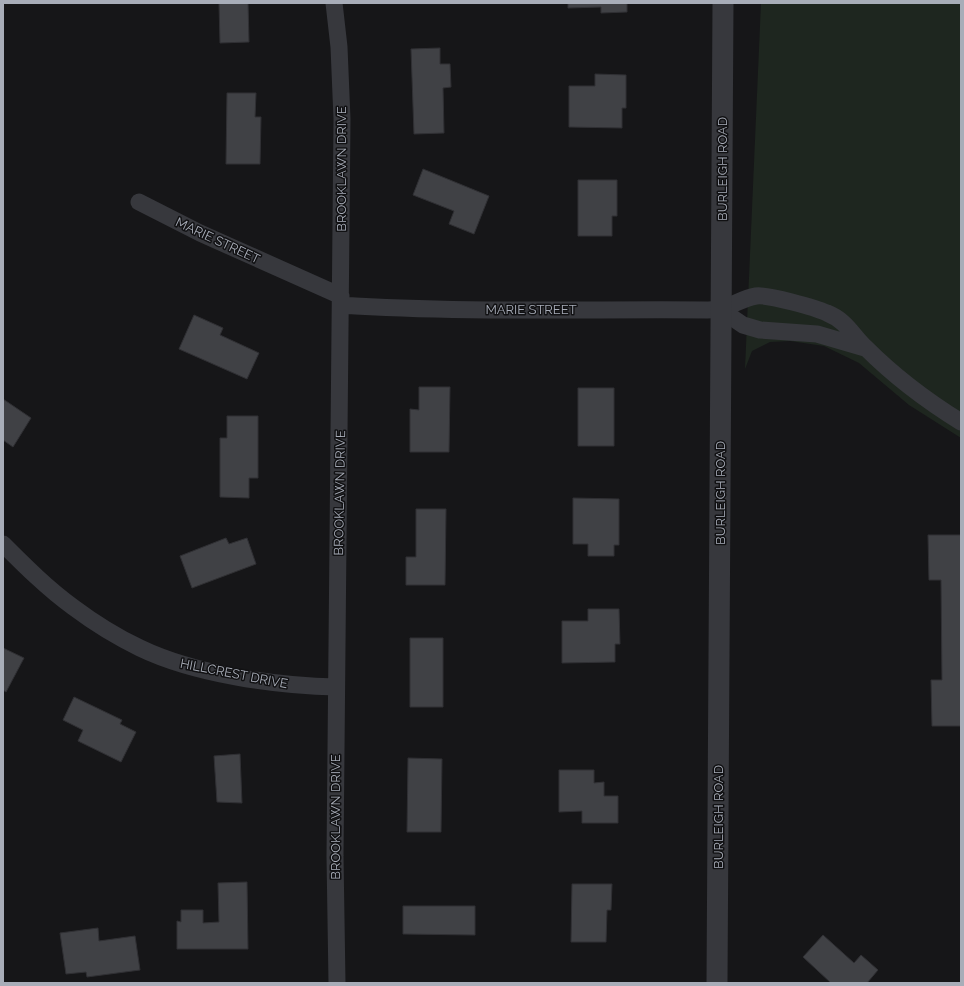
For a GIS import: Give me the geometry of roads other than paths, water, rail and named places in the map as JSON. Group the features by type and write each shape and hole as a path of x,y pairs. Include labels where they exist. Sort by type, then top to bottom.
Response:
{"street":[{"name":"BROOKLAWN DRIVE","path":"334,3 339,47 342,119 334,856 337,983"},
{"name":"BURLEIGH ROAD","path":"717,983 722,3"},
{"name":"MARIE STREET","path":"139,202 341,300 504,309 721,310"},
{"path":"721,310 757,296 794,302 828,313 850,328 866,348 931,404 961,422"},
{"path":"721,310 743,325 760,330 817,334 866,348"},
{"name":"HILLCREST DRIVE","path":"3,544 42,582 73,607 106,629 140,648 173,661 221,673 302,686 336,687"}]}
